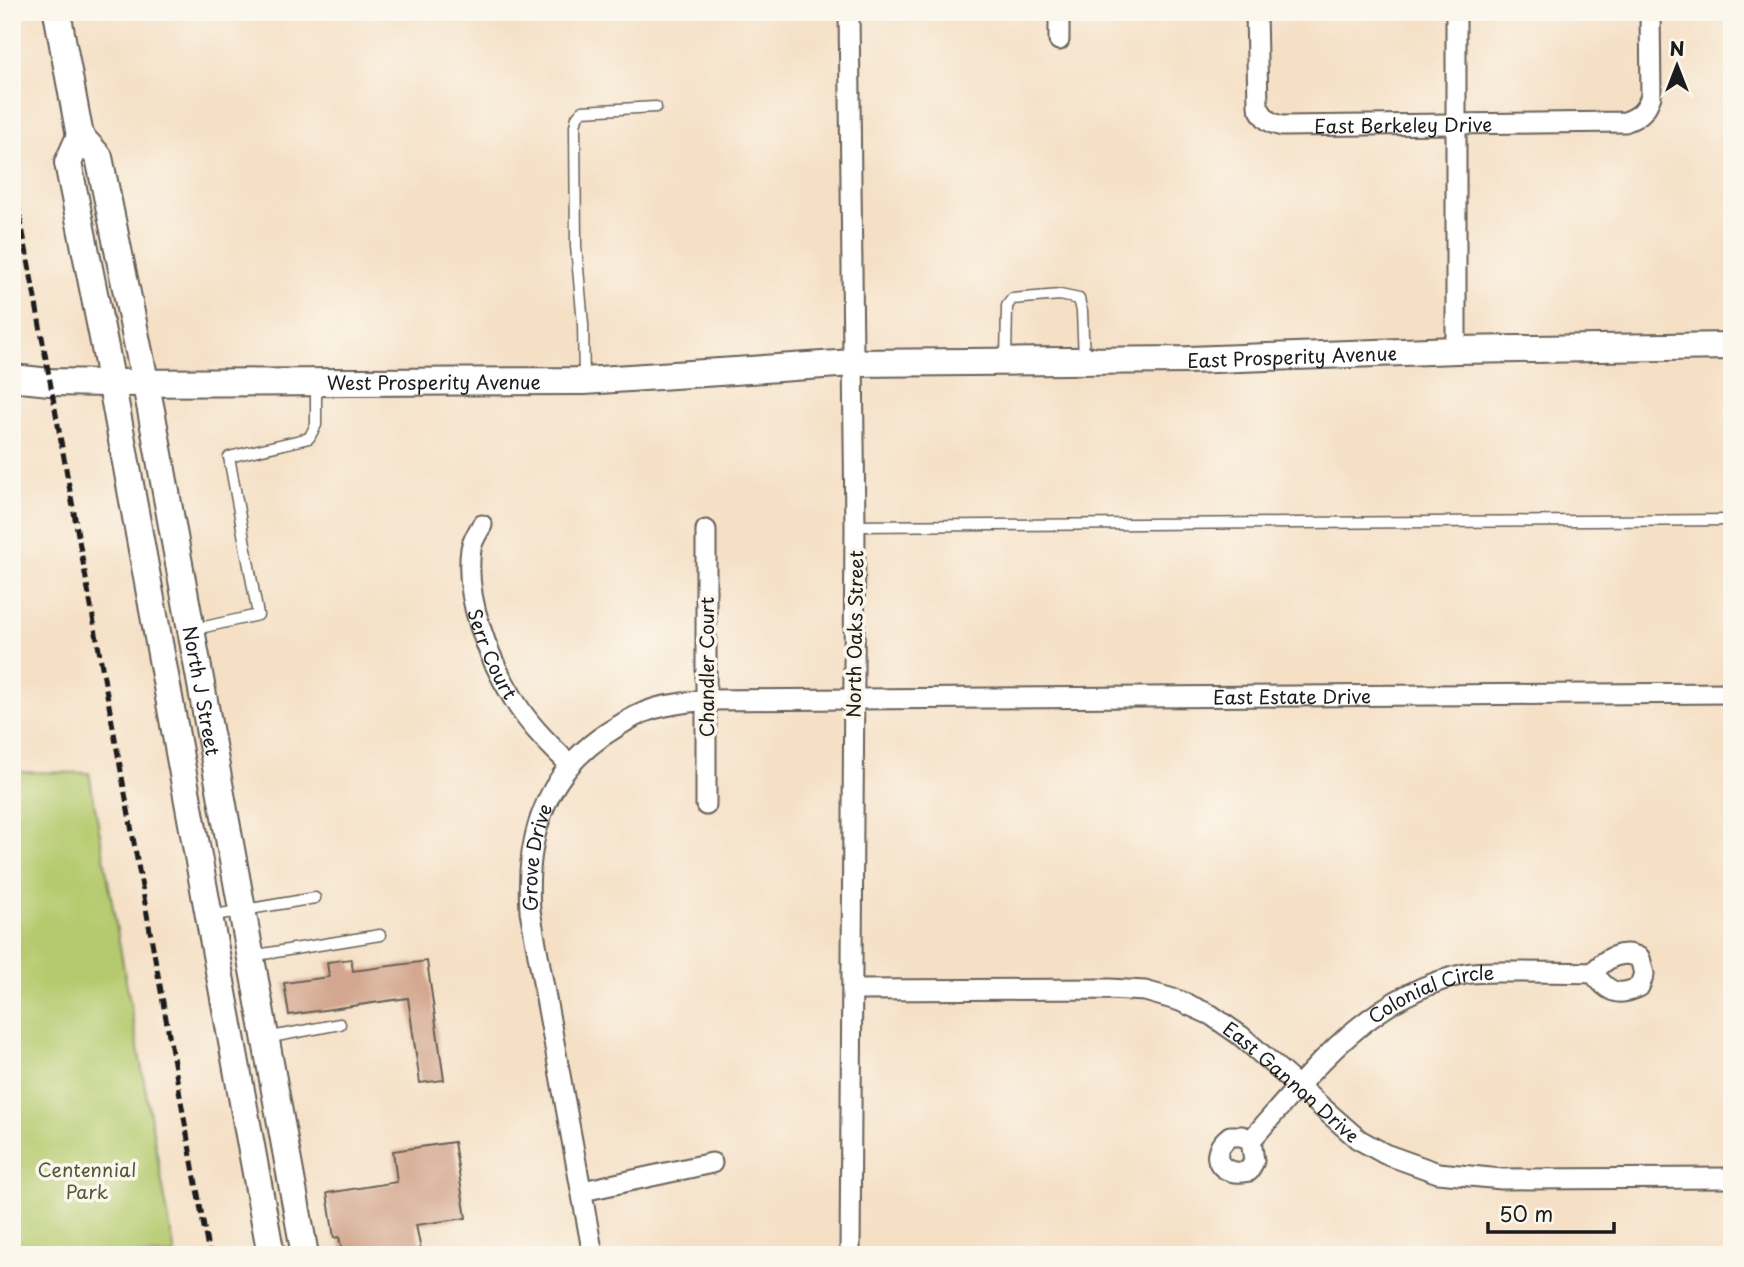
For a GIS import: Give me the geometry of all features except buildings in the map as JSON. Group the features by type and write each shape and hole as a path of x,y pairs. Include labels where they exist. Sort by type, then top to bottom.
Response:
{"main road":[{"name":"North J Street","path":"57,12 80,136 99,157 145,383 305,1255"},
{"name":"North J Street","path":"80,136 68,163 271,1255"},
{"name":"East Prosperity Avenue","path":"853,363 1189,360 1456,349 1732,346"},
{"name":"West Prosperity Avenue","path":"12,378 111,383 584,381 853,363"}],"street":[{"name":"North Oaks Street","path":"849,12 855,526 850,1255"},
{"path":"1059,12 1059,40"},
{"name":"East Berkeley Drive","path":"1256,12 1258,106 1264,118 1271,124 1282,126 1625,122 1639,117 1651,96 1650,12"},
{"path":"1456,12 1456,349"},
{"name":"Serr Court","path":"482,525 471,546 470,569 483,634 513,700 537,731 569,764"},
{"name":"Chandler Court","path":"706,530 706,805"},
{"name":"East Estate Drive","path":"853,700 1732,693"},
{"name":"Grove Drive","path":"593,1255 530,911 530,863 541,814 552,787 569,764 603,735 651,709 706,700 853,700"},
{"name":"Colonial Circle","path":"1251,1140 1355,1029 1407,993 1466,974 1593,973"},
{"name":"East Gannon Drive","path":"853,990 1145,991 1180,1001 1211,1015 1241,1036 1358,1139 1385,1154 1438,1173 1502,1179 1732,1178"},
{"path":"583,1191 712,1163"}],"lane":[{"path":"584,381 583,324 576,246 577,117 582,111 656,107"},
{"path":"1006,362 1007,306 1012,299 1060,295 1079,299 1084,361"},
{"path":"191,630 258,615 229,457 309,438 316,425 316,382"},
{"path":"855,526 1732,520"},
{"path":"209,916 314,898"},
{"path":"250,957 380,935"},
{"path":"265,1038 340,1024"}],"green space":[{"name":"Centennial Park","path":"12,772 89,773 175,1255 12,1255"}],"railway":[{"path":"12,172 209,1255"}]}
